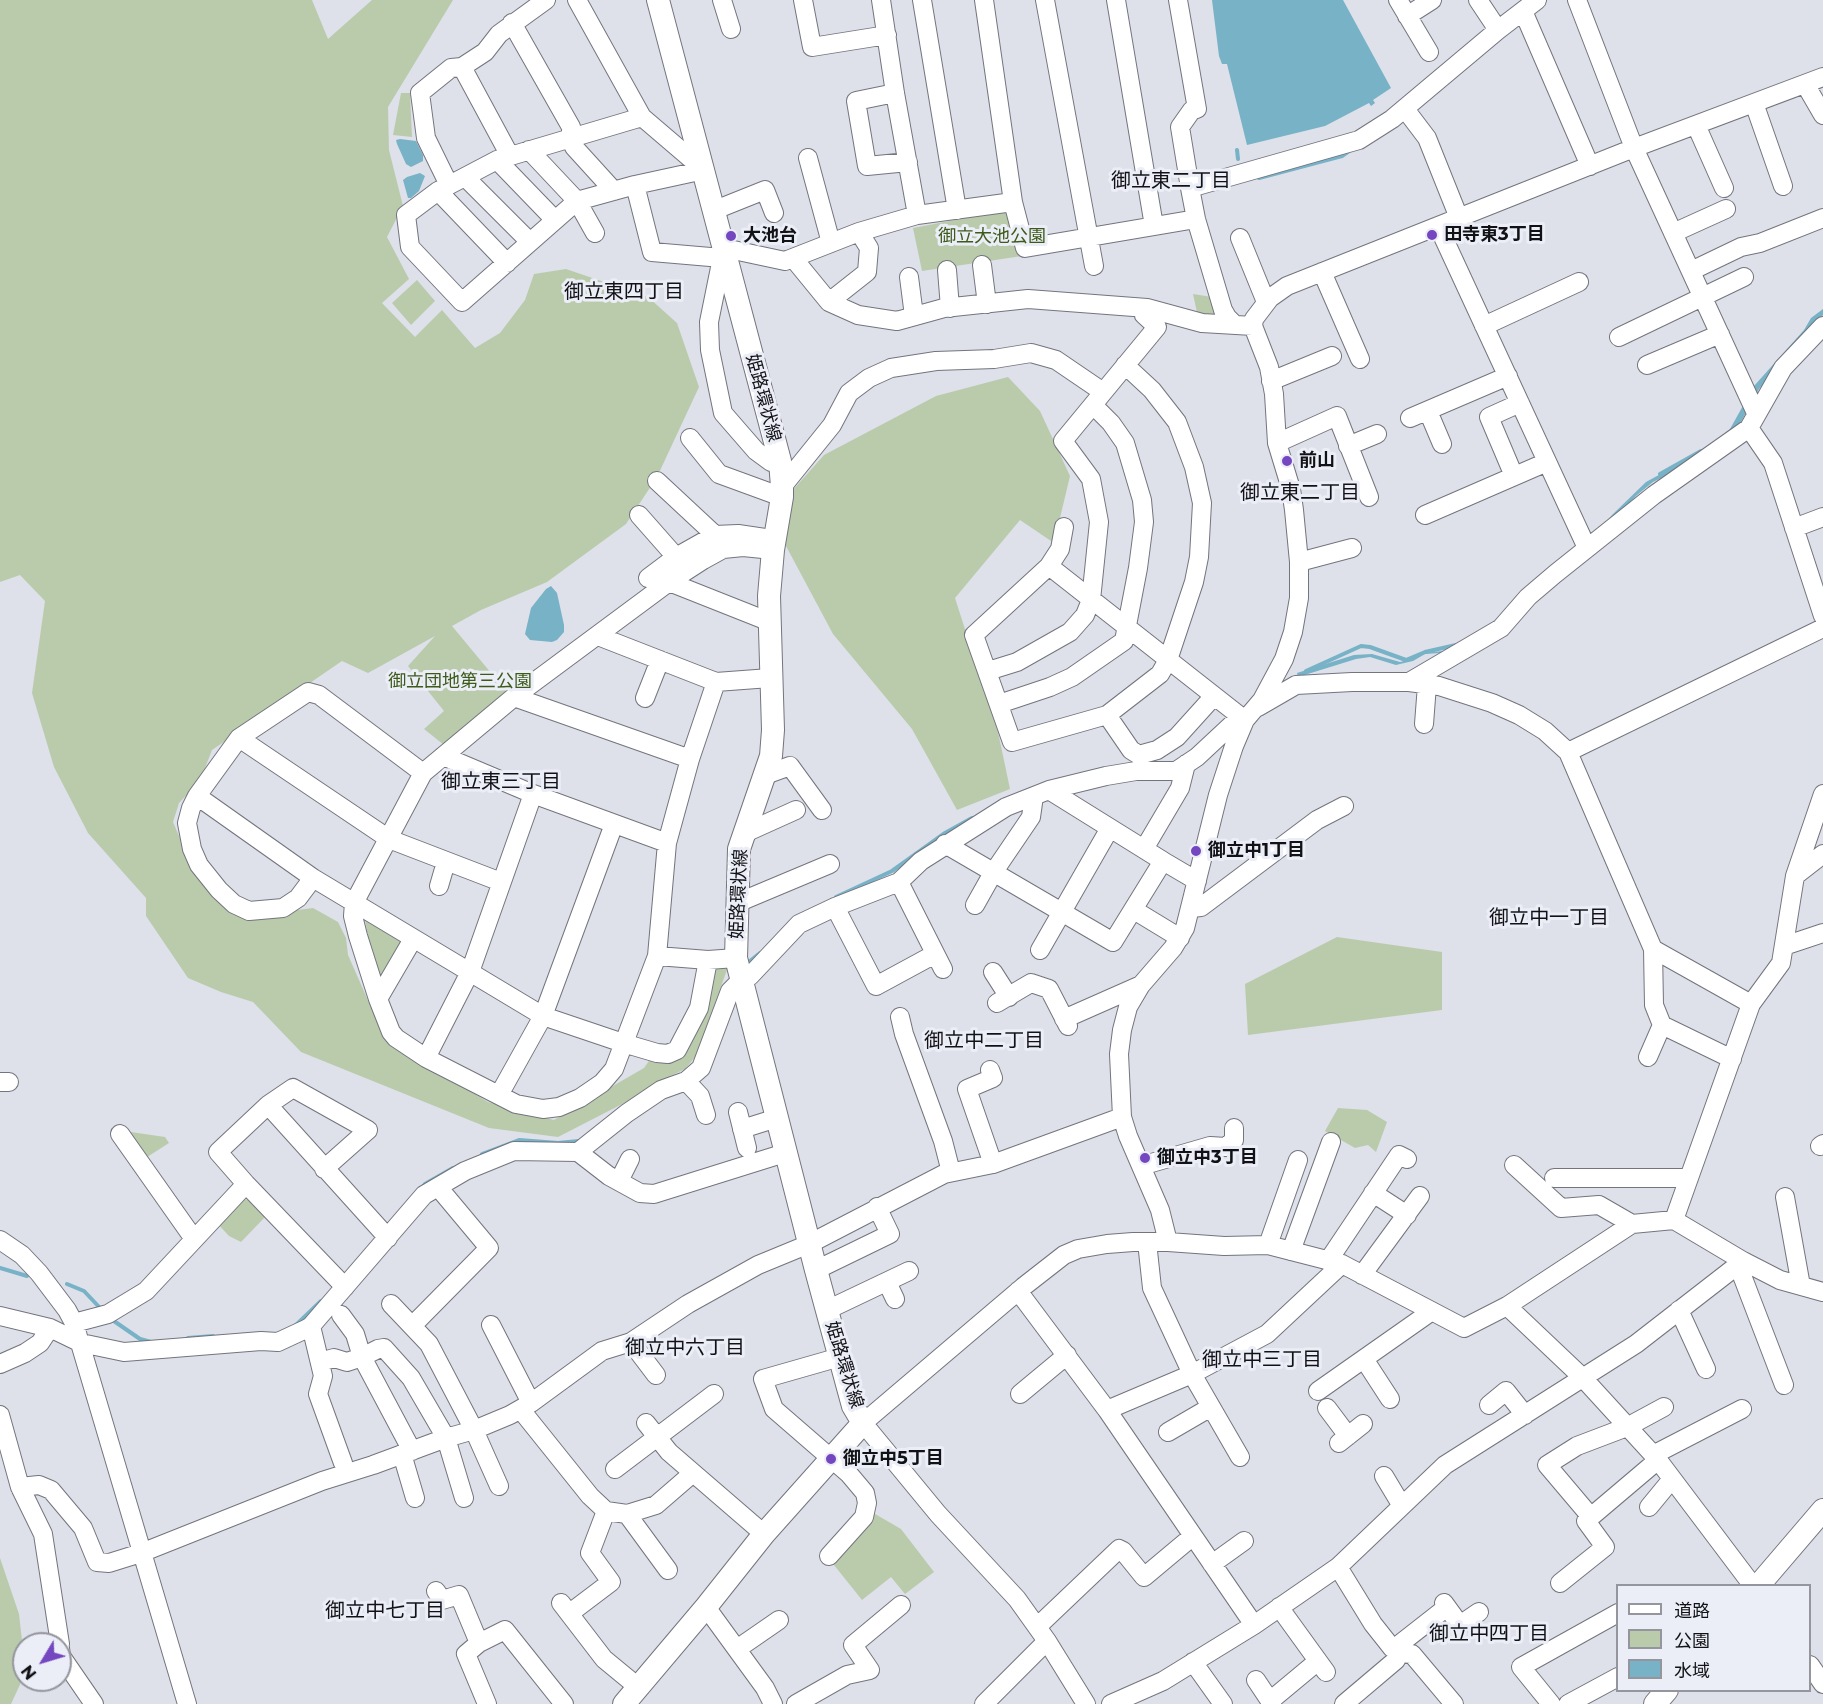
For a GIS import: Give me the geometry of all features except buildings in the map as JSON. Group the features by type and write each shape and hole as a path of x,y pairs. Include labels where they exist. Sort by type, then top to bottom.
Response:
{"main road":[{"name":"姫路環状線","path":"632,1696 764,1534 863,1423 854,1406 840,1358 738,969 739,849 771,756 773,730 770,622 774,545 782,492 780,461 723,253 715,210 658,0"},
{"path":"1758,1584 1823,1510"},
{"path":"1655,1704 1665,1692"}],"street":[{"path":"507,263 443,188 426,138 420,93 451,68 462,67 485,52 499,34 546,0"},
{"path":"577,0 642,117 704,170"},
{"path":"722,0 730,29"},
{"path":"803,0 812,47 887,35"},
{"path":"881,0 917,215"},
{"path":"922,0 957,210"},
{"path":"984,0 1013,202 1025,248 1196,219"},
{"path":"1045,0 1094,266"},
{"path":"1116,0 1154,226"},
{"path":"1178,0 1197,110 1192,110 1180,127 1190,188 1196,219 1223,310 1234,324"},
{"path":"1429,52 1403,8 1431,0"},
{"path":"1478,0 1498,30"},
{"path":"1577,0 1634,148 1747,393 1753,420 1773,463 1823,616"},
{"path":"1190,188 1359,140 1405,109 1530,5 1590,166"},
{"path":"512,23 571,127 574,147 614,191"},
{"path":"462,67 504,158 555,220"},
{"path":"657,956 708,960 738,969 750,976 799,924 899,882 921,861 945,844 1006,807 1042,793 1126,773 1176,771 1197,758 1242,715 1258,706 1269,690 1290,645 1297,613 1299,562 1291,489 1277,443 1269,367 1253,326 1258,312 1266,302 1287,286 1634,148 1823,77"},
{"path":"1805,84 1823,116"},
{"path":"895,93 856,101 867,166 908,162"},
{"path":"1754,103 1783,186"},
{"path":"1405,109 1427,138 1459,218"},
{"path":"642,117 504,158 443,188 406,215 410,247 462,302 577,201 704,170"},
{"path":"1696,125 1718,183"},
{"path":"529,150 577,201 595,233"},
{"path":"807,159 831,243"},
{"path":"465,177 530,242"},
{"path":"635,185 652,252 723,253 785,261 859,232 917,215 1013,202"},
{"path":"715,210 765,190 774,213"},
{"path":"1673,233 1726,209"},
{"path":"1691,270 1741,247 1760,243 1823,218"},
{"path":"1438,226 1584,544"},
{"path":"829,302 867,272 869,248 859,232"},
{"path":"1240,238 1266,302"},
{"path":"723,253 709,322 710,350 723,413 756,451 771,462 780,461"},
{"path":"793,258 829,302 858,315 897,321 950,308 1028,299 1147,308 1202,323 1253,326"},
{"path":"982,265 987,304"},
{"path":"946,270 950,308"},
{"path":"1322,272 1360,359"},
{"path":"909,277 914,316"},
{"path":"1618,337 1744,277"},
{"path":"1484,326 1579,282"},
{"path":"988,671 1017,662 1070,632 1085,615 1091,600 1099,522 1091,479 1063,441 1157,327 1144,315 1147,308"},
{"path":"1409,682 1501,628 1528,597 1584,544 1654,495 1753,420 1783,368 1823,326"},
{"path":"1647,365 1720,334"},
{"path":"690,438 719,474 782,492 832,425 849,393 869,378 891,368 936,361 994,359 1031,353 1056,360 1098,398 1125,443 1142,500 1144,522 1127,628 1124,641 1072,677 999,704"},
{"path":"1271,381 1332,356"},
{"path":"1064,527 1060,549 1049,566 974,635 1012,742 1107,715 1160,674 1168,660 1194,582 1200,557 1202,503 1194,466 1177,422 1152,390 1125,365"},
{"path":"1410,418 1508,376"},
{"path":"1514,476 1489,417 1520,404"},
{"path":"1428,411 1442,444"},
{"path":"1277,443 1337,416 1369,497"},
{"path":"1348,446 1377,434"},
{"path":"1425,515 1547,462"},
{"path":"657,481 715,535"},
{"path":"639,515 676,557"},
{"path":"1794,528 1823,517"},
{"path":"648,579 676,557 715,535 738,534 774,545"},
{"path":"716,682 690,759 667,843 657,956 614,1069 602,1083 580,1098 560,1107 543,1109 516,1104 426,1058 396,1038 391,1032 378,999 353,916 354,903 423,773 514,697 669,582 723,549 774,545"},
{"path":"1299,562 1352,548"},
{"path":"1049,566 1214,696 1242,715"},
{"path":"669,582 770,622"},
{"path":"1569,752 1823,628"},
{"path":"598,636 716,682 770,678"},
{"path":"645,698 660,660"},
{"path":"1168,1242 1166,1226 1122,1117 1119,1080 1121,1042 1128,1007 1141,985 1180,938 1185,928 1218,795 1242,715 1296,686 1352,682 1409,682 1440,686 1492,703 1519,715 1545,731 1569,752 1653,949 1654,1005 1662,1024 1732,1059"},
{"path":"1424,724 1427,685"},
{"path":"313,878 298,898 283,908 249,911 234,904 219,890 200,865 192,849 187,823 191,808 197,796 239,738 308,692 319,695 423,773"},
{"path":"1107,715 1131,750 1138,755 1157,750 1177,737 1214,696"},
{"path":"514,697 690,759"},
{"path":"239,738 389,839 501,882"},
{"path":"443,756 533,794 667,843"},
{"path":"1144,849 1180,788 1186,764"},
{"path":"765,775 790,766 822,810"},
{"path":"1042,793 1110,828 1197,880"},
{"path":"975,905 993,873 1031,817 1042,793"},
{"path":"426,1058 470,972 533,794"},
{"path":"1674,1220 1751,1004 1781,963 1795,876 1823,794"},
{"path":"197,796 313,878 543,1016 623,1043 657,1053 669,1054 677,1050 699,1008 708,960"},
{"path":"1191,908 1201,907 1317,820 1344,806"},
{"path":"745,833 796,810"},
{"path":"499,1095 543,1016 614,824"},
{"path":"1040,950 1110,828"},
{"path":"945,844 1113,942 1163,861"},
{"path":"1795,876 1823,854"},
{"path":"439,886 446,862"},
{"path":"737,903 830,864"},
{"path":"835,907 876,986 939,962 899,882"},
{"path":"1134,910 1180,938"},
{"path":"1784,946 1823,933"},
{"path":"378,999 413,939"},
{"path":"1653,949 1751,1004"},
{"path":"578,1152 627,1113 661,1090 686,1081 701,1068 738,969"},
{"path":"993,972 1003,1000 1031,983 1049,989 1066,1023 1141,985"},
{"path":"900,1017 943,1141 951,1172"},
{"path":"1648,1058 1662,1024"},
{"path":"990,1070 993,1078 967,1089 993,1164"},
{"path":"686,1081 700,1096 706,1115"},
{"path":"324,1169 368,1130 293,1088 268,1105 218,1152 339,1281"},
{"path":"268,1105 383,1234"},
{"path":"20,1487 39,1485 51,1490 82,1528 97,1562 109,1563 141,1553 322,1481 474,1430 526,1407 602,1351 631,1342 688,1304 758,1265 809,1244 944,1174 993,1164 1122,1117"},
{"path":"747,1148 740,1120 777,1118"},
{"path":"1141,1166 1210,1146 1226,1147 1234,1140 1234,1128"},
{"path":"120,1134 194,1239"},
{"path":"1291,1251 1331,1142"},
{"path":"0,1316 50,1328 81,1343 124,1352 261,1341 278,1342 312,1326 339,1281 424,1195 465,1171 514,1151 578,1152 609,1176 640,1193 654,1194 785,1153"},
{"path":"1107,1410 1192,1374 1267,1334 1335,1263 1373,1193 1399,1155 1407,1159"},
{"path":"619,1181 630,1159"},
{"path":"1268,1245 1298,1160"},
{"path":"1514,1165 1561,1208 1599,1205 1632,1224"},
{"path":"1554,1178 1689,1178"},
{"path":"74,1323 101,1316 146,1291 246,1184"},
{"path":"412,1326 489,1248 438,1187"},
{"path":"1373,1193 1407,1215"},
{"path":"1362,1275 1420,1196"},
{"path":"1785,1197 1801,1286"},
{"path":"816,1270 890,1234 877,1207"},
{"path":"1086,1704 1017,1599 938,1514 863,1423 1018,1290 1064,1255 1077,1249 1107,1244 1147,1242 1224,1246 1268,1245 1335,1263 1464,1328 1507,1306 1632,1224 1674,1220 1741,1263 1780,1280 1823,1292"},
{"path":"0,1240 22,1255 39,1273 74,1323 187,1704"},
{"path":"1147,1242 1152,1288 1192,1374 1240,1457"},
{"path":"1111,1704 1163,1681 1254,1625 1338,1566 1445,1465 1636,1344 1741,1263"},
{"path":"1741,1263 1784,1385"},
{"path":"827,1310 909,1271"},
{"path":"887,1281 895,1299"},
{"path":"1018,1290 1107,1410 1254,1625"},
{"path":"391,1304 429,1344 474,1430 499,1486"},
{"path":"1507,1306 1583,1378 1627,1426 1754,1584"},
{"path":"1679,1310 1706,1369"},
{"path":"1318,1391 1432,1311"},
{"path":"341,1315 355,1334 362,1357 407,1453 415,1498"},
{"path":"491,1324 526,1407 590,1496 606,1511 627,1514 656,1504 693,1473"},
{"path":"312,1326 323,1376 318,1394 343,1463"},
{"path":"0,1364 40,1343 50,1328"},
{"path":"631,1342 656,1375"},
{"path":"320,1362 334,1358 347,1362 384,1348 411,1378 446,1438 464,1498"},
{"path":"1023,1386 1067,1355"},
{"path":"829,1556 864,1517 867,1503 865,1493 849,1474 774,1409 763,1379 840,1358"},
{"path":"1364,1359 1390,1399"},
{"path":"1489,1405 1506,1391 1525,1415"},
{"path":"615,1469 714,1394"},
{"path":"1168,1432 1211,1407"},
{"path":"1591,1517 1547,1465 1577,1446 1627,1426 1664,1407"},
{"path":"1327,1408 1343,1439 1363,1424"},
{"path":"1560,1583 1605,1546 1586,1521 1655,1458 1742,1408"},
{"path":"0,1415 20,1487 43,1534 58,1632"},
{"path":"646,1423 669,1452 764,1534"},
{"path":"1384,1476 1402,1506"},
{"path":"1649,1507 1672,1479"},
{"path":"606,1511 590,1553 611,1582 565,1608 632,1696"},
{"path":"627,1514 668,1570"},
{"path":"984,1704 1042,1634 1119,1549 1144,1577 1193,1536"},
{"path":"1212,1564 1244,1541"},
{"path":"1338,1566 1373,1624 1392,1648 1399,1653 1412,1654 1449,1703"},
{"path":"436,1591 442,1600 459,1595 479,1643"},
{"path":"796,1704 847,1675 870,1670 853,1645 901,1605"},
{"path":"1344,1704 1396,1660 1401,1643 1445,1605 1461,1625 1479,1612"},
{"path":"706,1607 773,1704"},
{"path":"1256,1680 1271,1703 1322,1667 1279,1607"},
{"path":"1547,1703 1521,1667 1616,1614"},
{"path":"737,1649 778,1620"},
{"path":"487,1704 466,1654 479,1643 505,1630 564,1704"},
{"path":"1193,1662 1222,1704"},
{"path":"1811,1668 1823,1684"},
{"path":"72,1672 94,1704"},
{"path":"1568,1704 1616,1678"}],"green space":[{"name":"御立団地第三公園","path":"0,0 312,0 328,39 372,0 453,0 388,107 389,150 403,206 387,237 409,279 382,303 415,337 442,310 475,348 500,333 525,300 534,274 566,269 648,297 677,323 699,387 657,477 626,524 547,582 481,610 452,626 506,691 444,745 424,729 444,711 408,666 435,636 368,673 342,661 212,750 200,781 179,803 173,822 188,857 244,917 313,908 338,922 346,938 348,955 385,1039 488,1102 554,1120 644,1068 651,1058 677,1059 704,1004 717,965 728,967 696,1056 685,1069 558,1137 489,1128 301,1052 253,1002 188,978 146,916 146,898 88,833 54,767 32,693 45,601 20,575 0,582"},
{"path":"401,93 410,93 412,137 393,135"},
{"name":"御立大池公園","path":"1007,210 1022,256 922,271 913,228"},
{"path":"417,280 435,301 411,325 392,303"},
{"path":"1193,294 1212,297 1219,321 1198,317"},
{"path":"1008,377 1040,411 1070,476 1054,543 1020,520 955,598 998,732 1010,789 957,810 912,729 833,634 786,546 784,500 824,455 936,396"},
{"path":"364,914 406,939 381,982 371,954"},
{"path":"1337,937 1442,952 1442,1010 1248,1035 1245,984"},
{"path":"1338,1108 1367,1110 1387,1122 1376,1152 1368,1145 1355,1148 1325,1131"},
{"path":"124,1131 165,1137 169,1143 144,1159"},
{"path":"244,1199 252,1201 266,1216 241,1242 229,1236 216,1222"},
{"path":"870,1511 901,1529 934,1572 905,1594 891,1577 862,1600 830,1560"},
{"path":"0,1558 19,1614 21,1632 12,1632 12,1692 17,1692 11,1704 0,1704"}],"water":[{"path":"1212,0 1343,0 1391,88 1373,100 1375,103 1371,106 1369,103 1325,126 1247,145 1227,64 1222,64 1219,56"},
{"path":"396,140 416,141 423,155 423,161 411,167 406,164"},
{"path":"420,173 425,176 419,191 408,198 403,180"},
{"path":"1823,309 1823,315 1759,389 1737,429 1708,452 1653,482 1637,495 1600,533 1517,601 1501,621 1481,638 1454,652 1425,654 1413,661 1396,665 1370,657 1356,659 1298,677 1297,673 1354,655 1372,654 1400,662 1422,653 1454,650 1480,637 1496,622 1515,597 1598,532 1646,482 1701,452 1730,429 1754,386 1804,330 1811,318"},
{"path":"551,586 557,593 564,632 552,642 530,640 525,634 531,608"}],"waterway":[{"path":"1237,150 1238,159"},
{"path":"1259,178 1342,156 1349,151"},
{"path":"1660,474 1701,451"},
{"path":"1306,671 1361,646 1406,660 1425,652 1456,645"},
{"path":"836,897 892,871 945,833 972,818"},
{"path":"745,965 760,953"},
{"path":"482,1154 519,1140 558,1143 579,1141"},
{"path":"422,1188 453,1168"},
{"path":"0,1268 27,1276"},
{"path":"67,1284 84,1291 101,1309"},
{"path":"296,1325 321,1301"},
{"path":"111,1319 140,1339 151,1342"},
{"path":"188,1338 213,1336"}],"place":[{"name":"田寺東3丁目","path":"1432,235"},
{"name":"大池台","path":"731,236"},
{"name":"前山","path":"1287,461"},
{"name":"御立中1丁目","path":"1196,851"},
{"name":"御立中3丁目","path":"1145,1158"},
{"name":"御立中5丁目","path":"831,1459"}],"district":[{"name":"御立東二丁目","path":"1171,181"},
{"name":"御立東四丁目","path":"624,292"},
{"name":"御立東二丁目","path":"1300,493"},
{"name":"御立東三丁目","path":"501,782"},
{"name":"御立中一丁目","path":"1549,918"},
{"name":"御立中二丁目","path":"984,1041"},
{"name":"御立中六丁目","path":"685,1348"},
{"name":"御立中三丁目","path":"1262,1360"},
{"name":"御立中七丁目","path":"385,1611"},
{"name":"御立中四丁目","path":"1489,1634"}]}
